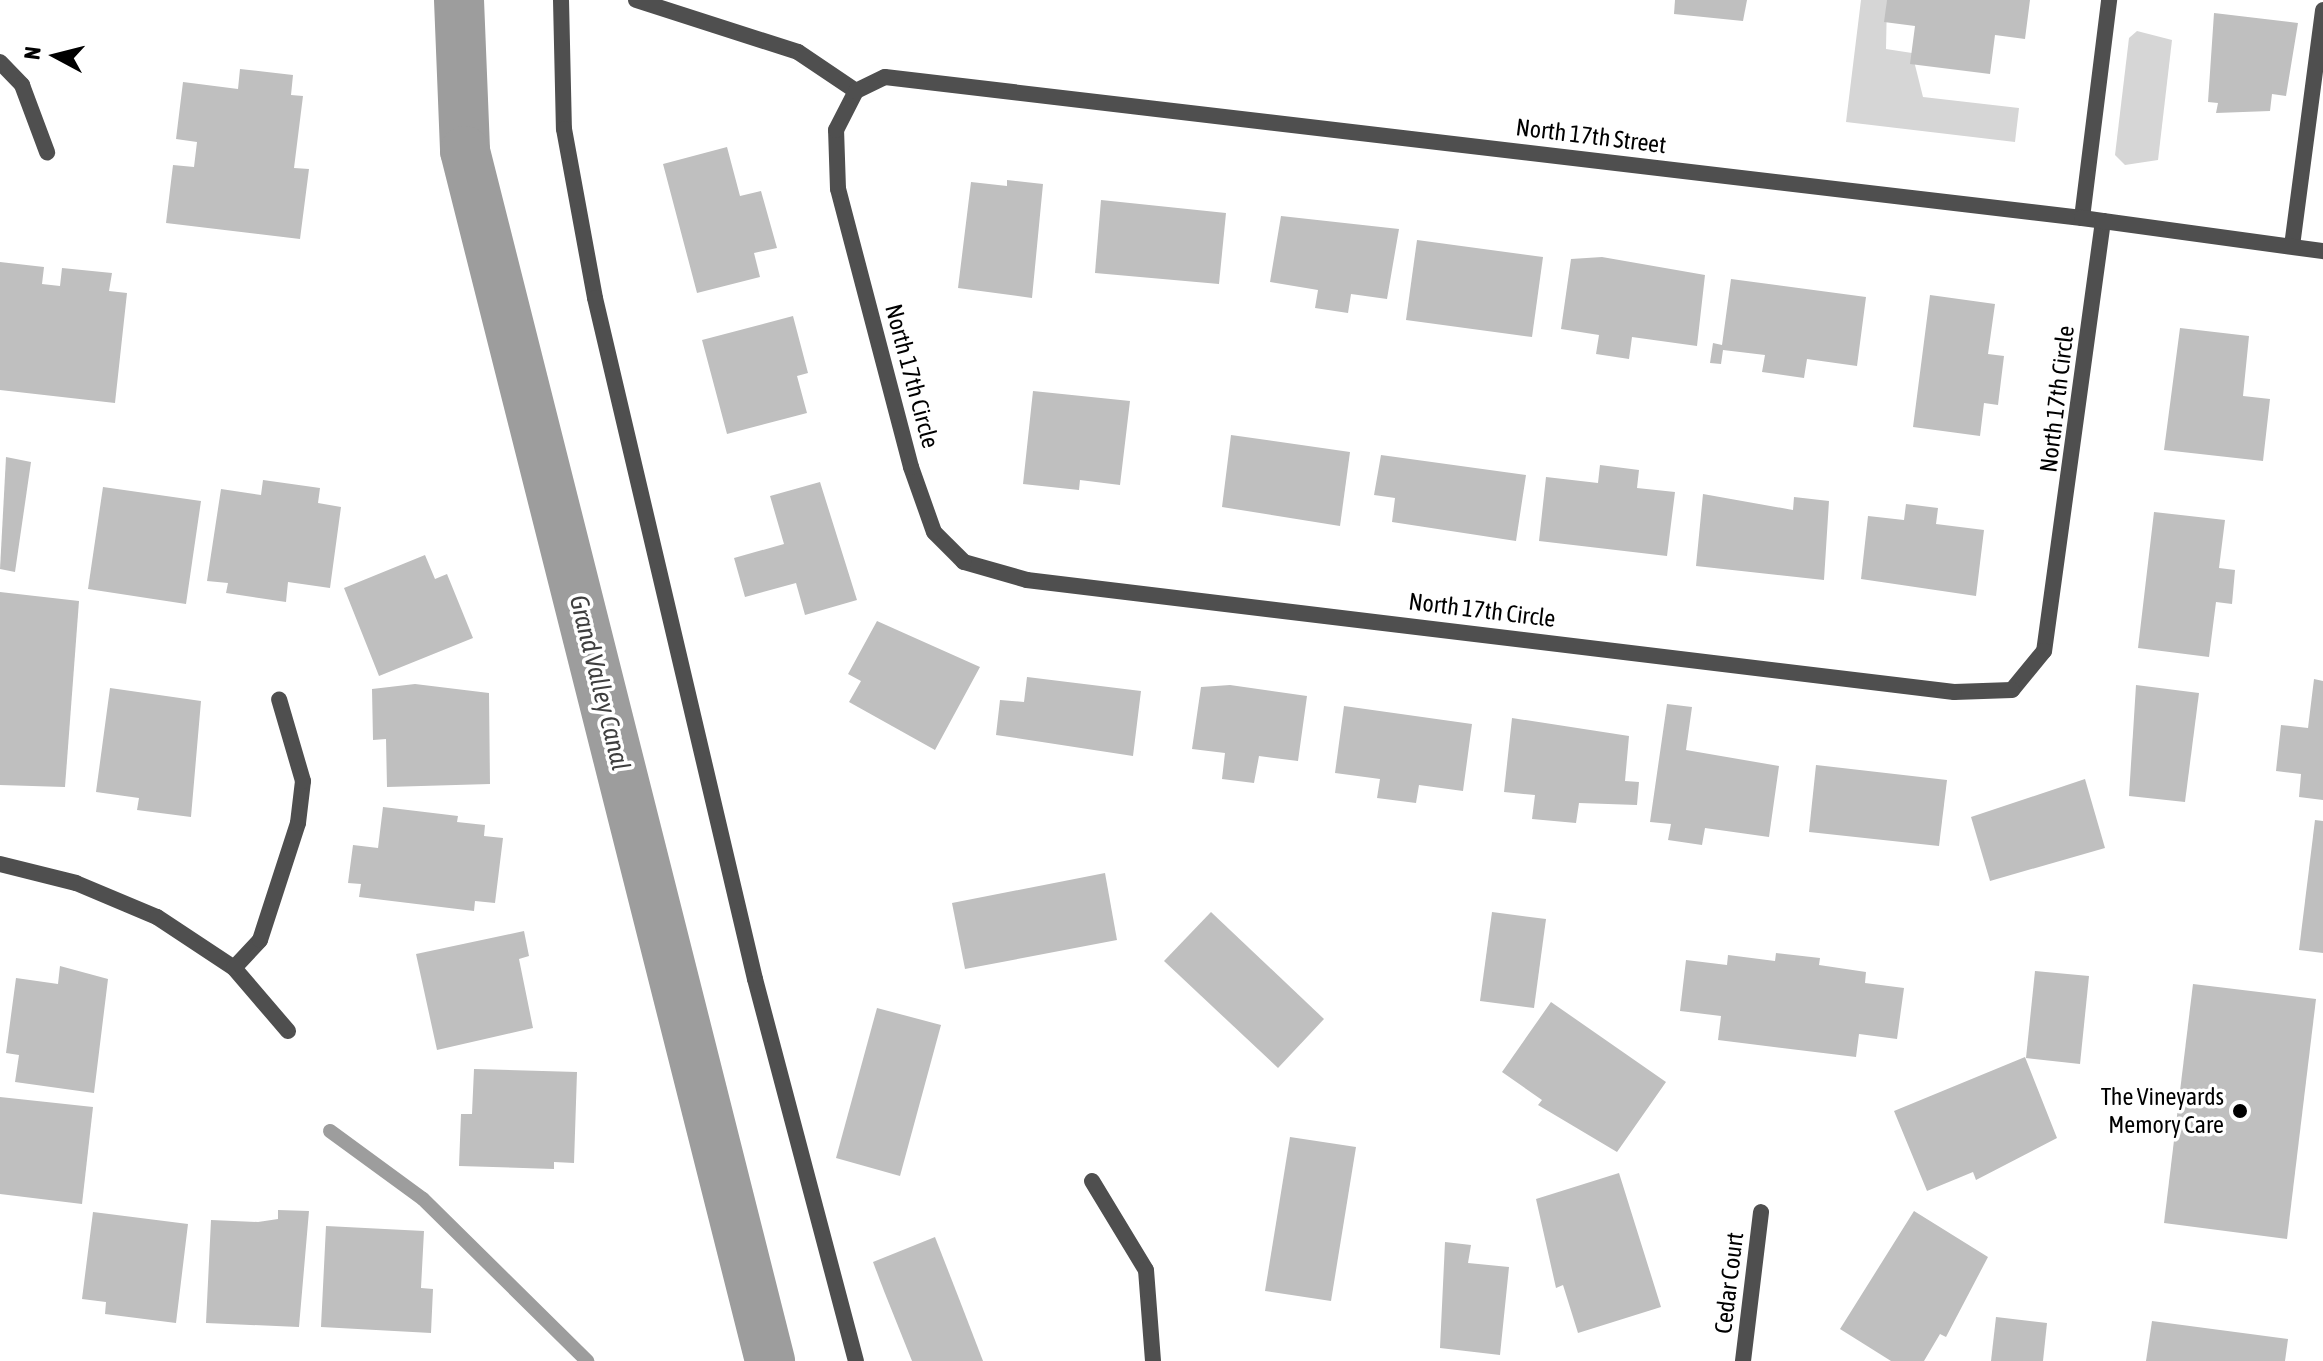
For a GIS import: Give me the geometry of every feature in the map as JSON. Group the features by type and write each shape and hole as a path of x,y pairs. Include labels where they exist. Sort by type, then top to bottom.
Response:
{"street":[{"path":"561,0 564,129 589,271 755,979 856,1361"},
{"path":"636,0 798,52 856,91"},
{"path":"2082,218 2109,0"},
{"path":"2292,246 2323,10"},
{"path":"0,62 22,85 47,152"},
{"name":"North 17th Street","path":"856,91 885,77 2082,218 2323,251"},
{"name":"North 17th Circle","path":"856,91 836,130 838,189 911,467 934,532 964,562 1027,580 1954,692 2012,690 2044,651 2103,221"},
{"path":"234,968 260,940 298,823 303,781 279,699"},
{"path":"0,864 76,883 157,917 234,968 288,1031"},
{"path":"1092,1181 1146,1270 1153,1361"},
{"name":"Cedar Court","path":"1743,1361 1761,1212"}],"shaded area":[{"path":"1861,0 1887,0 1886,49 1912,53 1923,97 2019,108 2015,142 1846,122"},
{"path":"2137,31 2172,40 2158,160 2125,165 2115,155 2129,38"}],"building":[{"path":"1675,0 1747,0 1743,21 1674,14"},
{"path":"1887,0 2030,0 2025,39 1995,35 1990,74 1910,64 1915,26 1884,22"},
{"path":"2214,13 2298,23 2286,96 2272,94 2270,111 2216,113 2218,103 2208,102"},
{"path":"240,69 293,75 291,95 303,96 294,168 309,169 300,239 166,223 173,165 194,167 197,142 176,139 183,82 238,89"},
{"path":"727,147 740,196 761,191 777,248 754,253 760,277 697,293 663,164"},
{"path":"1007,180 1043,184 1032,298 958,288 971,182 1007,186"},
{"path":"1101,200 1226,213 1219,284 1095,273"},
{"path":"1281,216 1399,229 1387,299 1351,294 1348,313 1315,308 1318,290 1270,282"},
{"path":"1417,240 1543,257 1532,337 1406,320"},
{"path":"1602,257 1705,275 1697,346 1632,337 1629,359 1596,354 1599,335 1561,329 1571,259"},
{"path":"0,262 44,267 42,284 60,286 62,268 112,273 109,291 127,293 115,403 0,390"},
{"path":"1731,279 1866,297 1857,366 1807,359 1804,378 1762,372 1765,355 1723,350 1721,364 1710,363 1713,343 1722,345"},
{"path":"1930,295 1995,304 1988,354 2004,356 1998,405 1984,403 1980,436 1913,427"},
{"path":"793,316 808,373 797,376 807,413 727,434 702,340"},
{"path":"2180,328 2249,336 2243,396 2270,399 2263,461 2164,450"},
{"path":"1033,391 1130,401 1120,485 1080,480 1079,490 1023,484"},
{"path":"1231,435 1350,452 1340,526 1222,507"},
{"path":"1381,455 1526,475 1516,541 1392,522 1395,498 1374,495"},
{"path":"6,457 31,462 15,572 0,569"},
{"path":"1600,465 1639,470 1637,488 1675,492 1667,556 1539,541 1546,477 1598,483"},
{"path":"263,480 320,488 318,503 341,507 330,588 288,582 286,602 226,593 228,583 207,581 221,489 261,495"},
{"path":"820,482 857,600 805,615 796,583 745,597 734,558 784,544 770,496"},
{"path":"103,487 201,501 186,604 88,589"},
{"path":"1703,494 1793,510 1794,497 1829,501 1824,580 1696,566"},
{"path":"1906,504 1938,508 1936,524 1984,530 1976,596 1861,579 1868,516 1904,520"},
{"path":"2154,512 2225,520 2219,568 2235,570 2232,604 2216,602 2209,657 2138,648"},
{"path":"425,555 435,579 447,574 473,638 379,676 344,588"},
{"path":"0,592 79,601 65,787 0,785"},
{"path":"877,621 980,667 935,750 849,702 861,681 848,674"},
{"path":"1027,677 1141,691 1133,756 996,735 1000,700 1024,702"},
{"path":"2314,679 2323,681 2323,800 2299,797 2301,774 2276,771 2281,725 2308,728"},
{"path":"415,684 489,693 490,784 387,787 386,739 373,740 372,689"},
{"path":"1230,685 1307,696 1298,761 1259,756 1254,783 1222,779 1225,753 1192,749 1201,687"},
{"path":"2136,685 2199,693 2185,802 2129,796"},
{"path":"110,688 201,701 191,817 137,810 139,798 96,792"},
{"path":"1667,704 1692,707 1686,750 1779,766 1769,837 1705,828 1702,845 1668,840 1671,824 1650,822"},
{"path":"1344,706 1472,724 1463,791 1419,785 1416,803 1377,798 1380,779 1335,773"},
{"path":"1512,718 1629,736 1625,781 1639,782 1637,805 1579,803 1576,823 1532,819 1535,795 1504,792"},
{"path":"1816,765 1947,780 1939,846 1809,832"},
{"path":"2085,779 2105,848 1990,881 1971,817"},
{"path":"383,807 458,816 457,822 485,825 484,836 503,838 495,903 475,901 474,911 359,897 361,884 348,883 353,845 378,848"},
{"path":"2315,820 2323,821 2323,953 2299,950"},
{"path":"1105,873 1117,940 965,969 952,903"},
{"path":"1211,912 1324,1019 1278,1068 1164,961"},
{"path":"1492,912 1546,919 1534,1008 1480,1001"},
{"path":"524,931 529,956 519,959 533,1028 437,1050 416,954"},
{"path":"1776,953 1820,958 1819,965 1866,972 1865,983 1904,988 1897,1039 1859,1034 1856,1057 1718,1040 1721,1016 1680,1011 1686,960 1727,965 1728,955 1775,961"},
{"path":"60,966 108,979 94,1093 15,1082 19,1055 6,1053 16,978 58,984"},
{"path":"2035,971 2089,976 2080,1064 2026,1058"},
{"name":"The Vineyards Memory Care","path":"2193,984 2316,999 2287,1239 2164,1223"},
{"path":"1551,1002 1666,1082 1617,1152 1538,1105 1542,1100 1502,1072"},
{"path":"877,1008 941,1025 900,1176 836,1158"},
{"path":"2025,1057 2057,1138 1976,1180 1973,1172 1927,1191 1894,1111"},
{"path":"474,1069 577,1072 574,1163 554,1162 554,1169 459,1166 461,1114 472,1114"},
{"path":"0,1097 93,1107 82,1204 0,1194"},
{"path":"1290,1137 1356,1147 1331,1301 1265,1291"},
{"path":"1619,1173 1661,1307 1578,1333 1563,1285 1556,1288 1536,1199"},
{"path":"278,1210 309,1211 299,1327 206,1323 211,1220 258,1222 278,1219"},
{"path":"1914,1211 1988,1257 1946,1337 1940,1334 1924,1361 1891,1361 1840,1329"},
{"path":"93,1212 188,1224 176,1323 105,1314 106,1302 82,1299"},
{"path":"326,1226 424,1231 421,1288 433,1289 431,1333 321,1327"},
{"path":"935,1237 983,1361 912,1361 884,1291 873,1262"},
{"path":"1445,1242 1471,1245 1468,1263 1509,1267 1500,1355 1440,1348"},
{"path":"1996,1317 2047,1323 2043,1361 1991,1361"},
{"path":"2152,1321 2288,1339 2285,1361 2146,1361"}],"waterway":[{"name":"Grand Valley Canal","path":"459,0 465,151 770,1361"},
{"path":"330,1131 423,1199 587,1361"}],"place":[{"name":"The Vineyards Memory Care","path":"2240,1111"}]}
